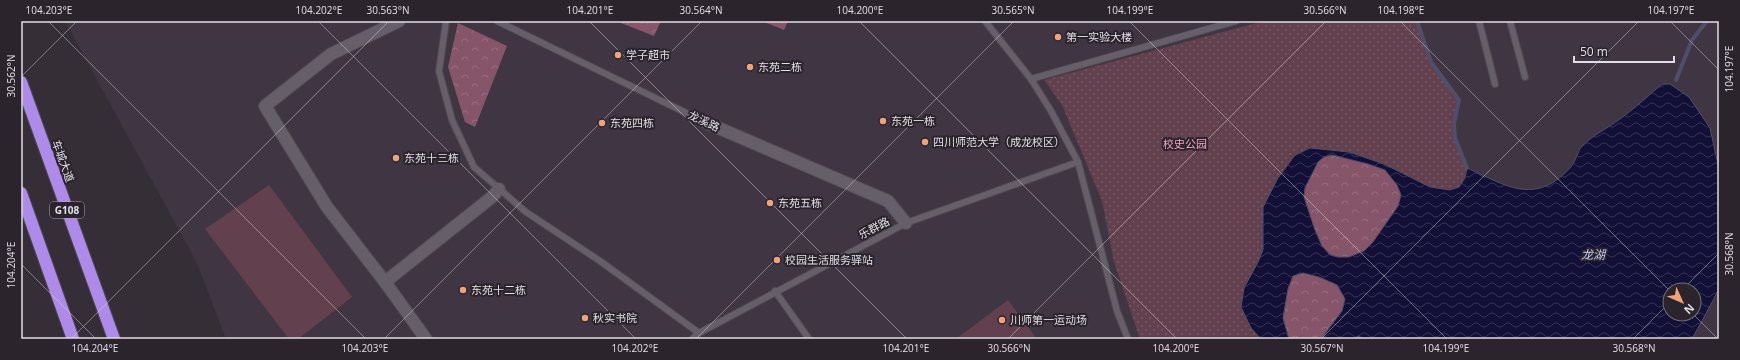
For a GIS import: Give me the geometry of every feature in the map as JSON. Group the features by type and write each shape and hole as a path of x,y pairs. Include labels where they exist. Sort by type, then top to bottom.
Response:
{"highway":[{"name":"车城大道","path":"21,82 114,339"},
{"path":"21,193 73,339"}],"street":[{"path":"399,21 331,54 265,106 327,207 385,282 426,339"},
{"name":"龙溪路","path":"707,123 888,201 906,223"},
{"path":"385,282 492,197 498,189"}],"lane":[{"path":"446,21 439,71 452,120 474,167 526,212 600,261 699,333"},
{"name":"龙溪路","path":"497,21 707,123"},
{"path":"985,21 1031,79 1051,111 1078,162 1117,311 1128,339"},
{"path":"1031,79 1236,21"},
{"path":"1479,21 1495,84"},
{"path":"1510,21 1525,77"},
{"name":"乐群路","path":"692,339 699,333 775,291 906,223 1078,162"},
{"path":"775,291 809,339"}],"shaded area":[{"name":"四川师范大学（成龙校区）","path":"65,21 1719,21 1719,339 226,339 197,263"}],"green space":[{"path":"622,21 661,21 654,36 621,23"},
{"path":"762,21 788,21 784,30"},
{"name":"校史公园","path":"1264,21 1417,21 1431,62 1459,100 1453,120 1454,132 1467,168 1465,178 1459,187 1450,190 1430,187 1384,164 1310,148 1296,155 1278,178 1262,225 1263,249 1244,288 1251,328 1261,339 1140,339 1114,262 1102,201 1062,105 1044,80"},
{"path":"458,23 507,46 475,127 465,122 448,67"},
{"path":"1332,155 1385,170 1397,185 1401,195 1398,206 1373,242 1364,251 1349,257 1338,257 1330,254 1322,246 1304,197 1305,188 1318,162 1324,157"},
{"path":"269,185 352,297 298,339 289,339 205,229"},
{"path":"1303,273 1319,277 1337,285 1345,299 1342,311 1321,339 1289,339 1283,318 1288,289 1293,276"},
{"name":"川师第一运动场","path":"1008,300 1037,339 956,339"}],"water":[{"name":"龙湖","path":"1662,84 1670,84 1689,97 1710,128 1719,169 1719,289 1702,320 1702,282 1662,282 1662,322 1701,322 1693,337 1689,339 1365,339 1358,336 1354,339 1321,339 1342,311 1345,299 1337,285 1319,277 1303,273 1293,276 1288,289 1283,318 1289,339 1261,339 1251,328 1241,307 1244,288 1263,250 1263,207 1278,178 1295,155 1310,148 1349,152 1384,164 1430,187 1450,190 1459,187 1465,178 1467,168 1507,186 1519,189 1531,189 1544,187 1556,180 1569,169 1586,142 1626,115","holes":["1332,155 1385,170 1397,185 1401,195 1398,206 1373,242 1364,251 1349,257 1330,255 1322,246 1315,230 1304,197 1305,188 1318,162 1324,157"]}],"waterway":[{"path":"1417,21 1431,62 1459,100 1454,124 1455,138 1467,168"},
{"path":"1676,80 1692,40 1707,21"}],"place":[{"name":"第一实验大楼","path":"1058,37"},
{"name":"学子超市","path":"618,55"},
{"name":"东苑二栋","path":"750,67"},
{"name":"东苑一栋","path":"883,121"},
{"name":"东苑四栋","path":"602,123"},
{"name":"四川师范大学（成龙校区）","path":"925,142"},
{"name":"东苑十三栋","path":"396,158"},
{"name":"东苑五栋","path":"770,203"},
{"name":"校园生活服务驿站","path":"777,260"},
{"name":"东苑十二栋","path":"463,290"},
{"name":"秋实书院","path":"585,318"},
{"name":"川师第一运动场","path":"1002,320"}]}
